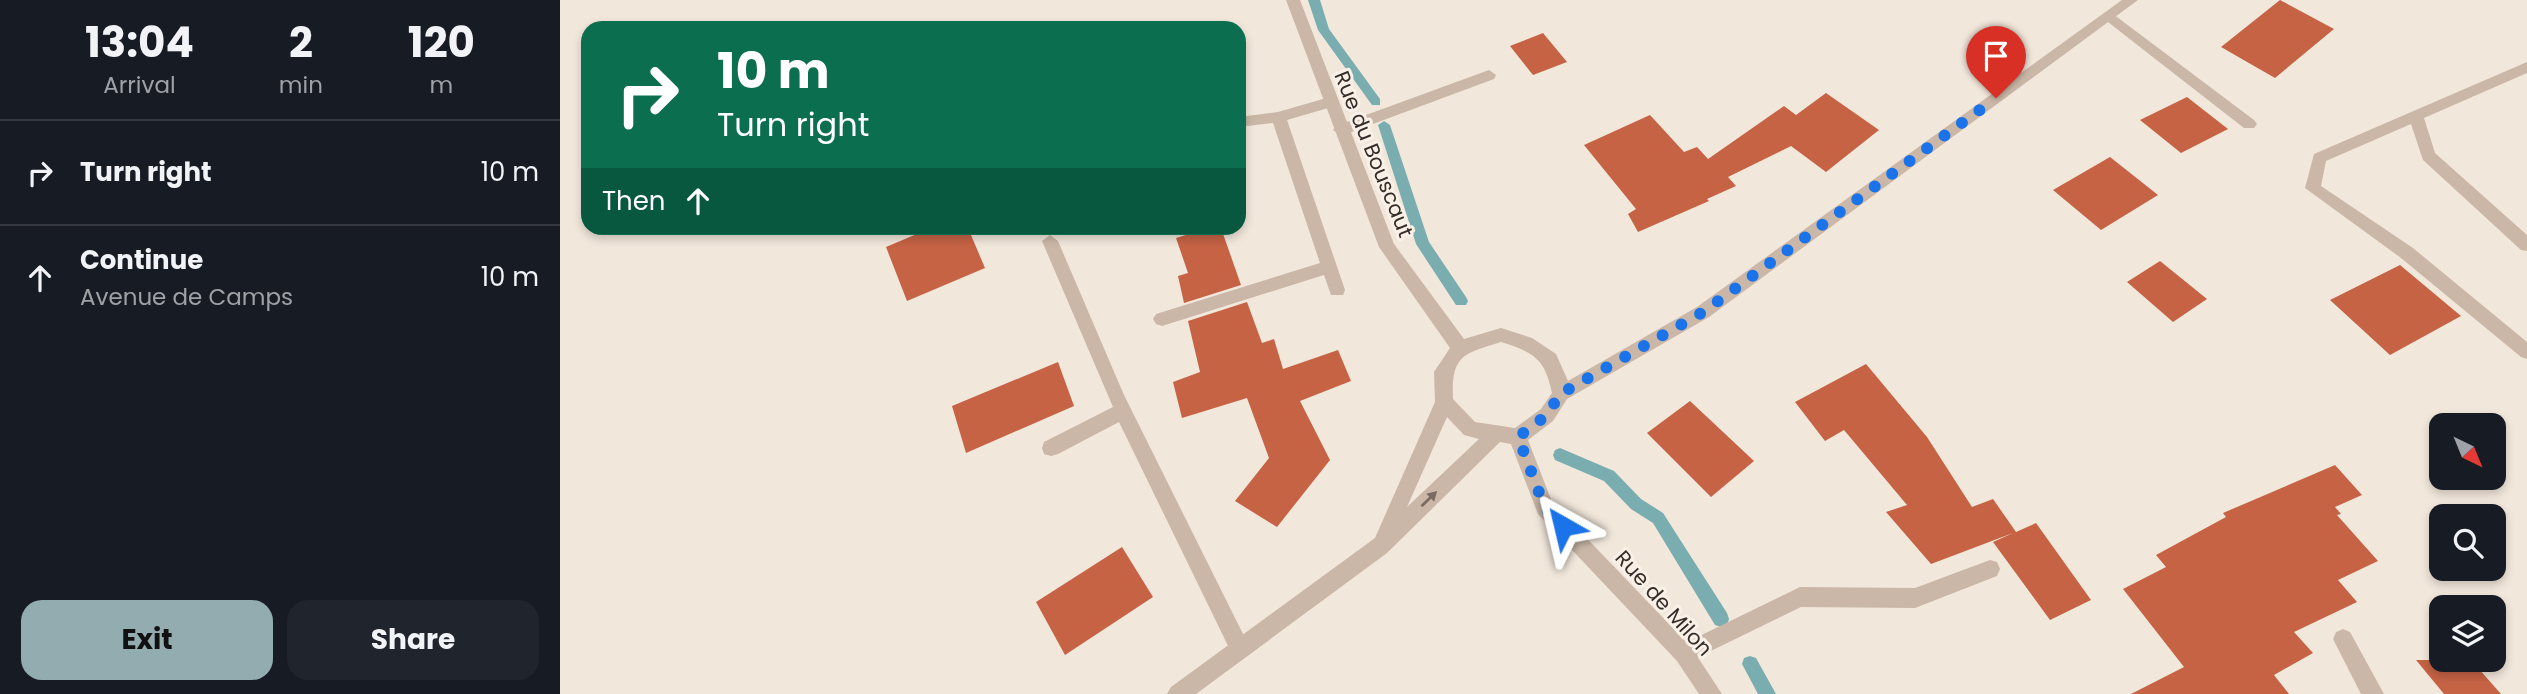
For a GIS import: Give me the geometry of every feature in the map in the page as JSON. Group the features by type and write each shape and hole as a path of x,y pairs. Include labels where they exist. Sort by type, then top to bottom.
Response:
{"street":[{"name":"Rue du Bouscaut","path":"1293,0 1387,247 1461,348"},
{"path":"1444,401 1470,429 1495,436 1518,437 1547,415 1560,394 1703,312 2131,0"},
{"path":"2109,16 2249,124"},
{"path":"2527,67 2319,158 2313,188 2407,253 2527,352"},
{"path":"1341,130 1489,75"},
{"path":"1246,121 1278,117 1330,102"},
{"path":"2416,116 2428,156 2527,245"},
{"path":"1278,117 1336,290"},
{"path":"1050,241 1123,411 1240,649"},
{"path":"1163,319 1329,267"},
{"path":"1380,546 1444,401 1443,372 1461,348 1501,335 1538,346 1552,360 1560,394"},
{"path":"1051,448 1123,411"},
{"path":"1178,694 1380,546 1495,436"},
{"name":"Rue de Milon","path":"1518,437 1545,508 1684,653 1711,694"},
{"path":"1684,653 1800,597 1915,598 1990,569"},
{"path":"2343,639 2373,694"}],"building":[{"path":"2280,0 2334,29 2275,78 2221,47"},
{"path":"1543,33 1567,62 1533,75 1510,46"},
{"path":"1826,93 1879,130 1826,172 1791,146 1728,177 1736,186 1707,199 1709,201 1638,232 1628,214 1636,209 1584,145 1650,115 1684,152 1697,147 1708,159 1784,106 1796,115"},
{"path":"2187,97 2228,129 2181,153 2140,120"},
{"path":"2110,157 2158,195 2101,230 2053,190"},
{"path":"914,235 971,235 985,268 907,301 886,247"},
{"path":"1186,235 1223,235 1241,285 1184,303 1178,276 1188,273 1176,238"},
{"path":"2160,261 2207,299 2173,322 2127,282"},
{"path":"2400,265 2461,316 2390,355 2330,300"},
{"path":"1247,302 1262,343 1274,339 1283,369 1338,350 1351,381 1300,401 1330,460 1277,527 1235,501 1269,458 1247,398 1182,418 1173,382 1200,372 1188,321"},
{"path":"1058,362 1074,406 966,453 952,406"},
{"path":"1866,364 1927,437 1972,507 1993,499 2016,532 2036,523 2091,600 2050,620 1993,542 2013,533 1931,564 1886,512 1907,505 1844,430 1825,441 1795,402"},
{"path":"1690,401 1754,461 1711,497 1647,433"},
{"path":"2335,465 2362,495 2335,507 2341,514 2337,515 2378,561 2338,580 2357,602 2294,632 2313,653 2274,675 2289,694 2131,694 2184,667 2123,589 2166,567 2156,555 2226,517 2223,513"},
{"path":"1122,547 1153,597 1065,655 1036,602"},
{"path":"2416,660 2429,660 2429,672 2482,672 2501,694 2444,694"}],"waterway":[{"path":"1314,0 1324,30 1376,102"},
{"path":"1384,125 1423,244 1461,301"},
{"path":"1560,455 1609,476 1636,504 1658,518 1721,619"},
{"path":"1750,664 1768,694"}],"route":[{"path":"1563,526 1545,508 1518,437 1547,415 1560,394 1703,312 1996,98"}]}
